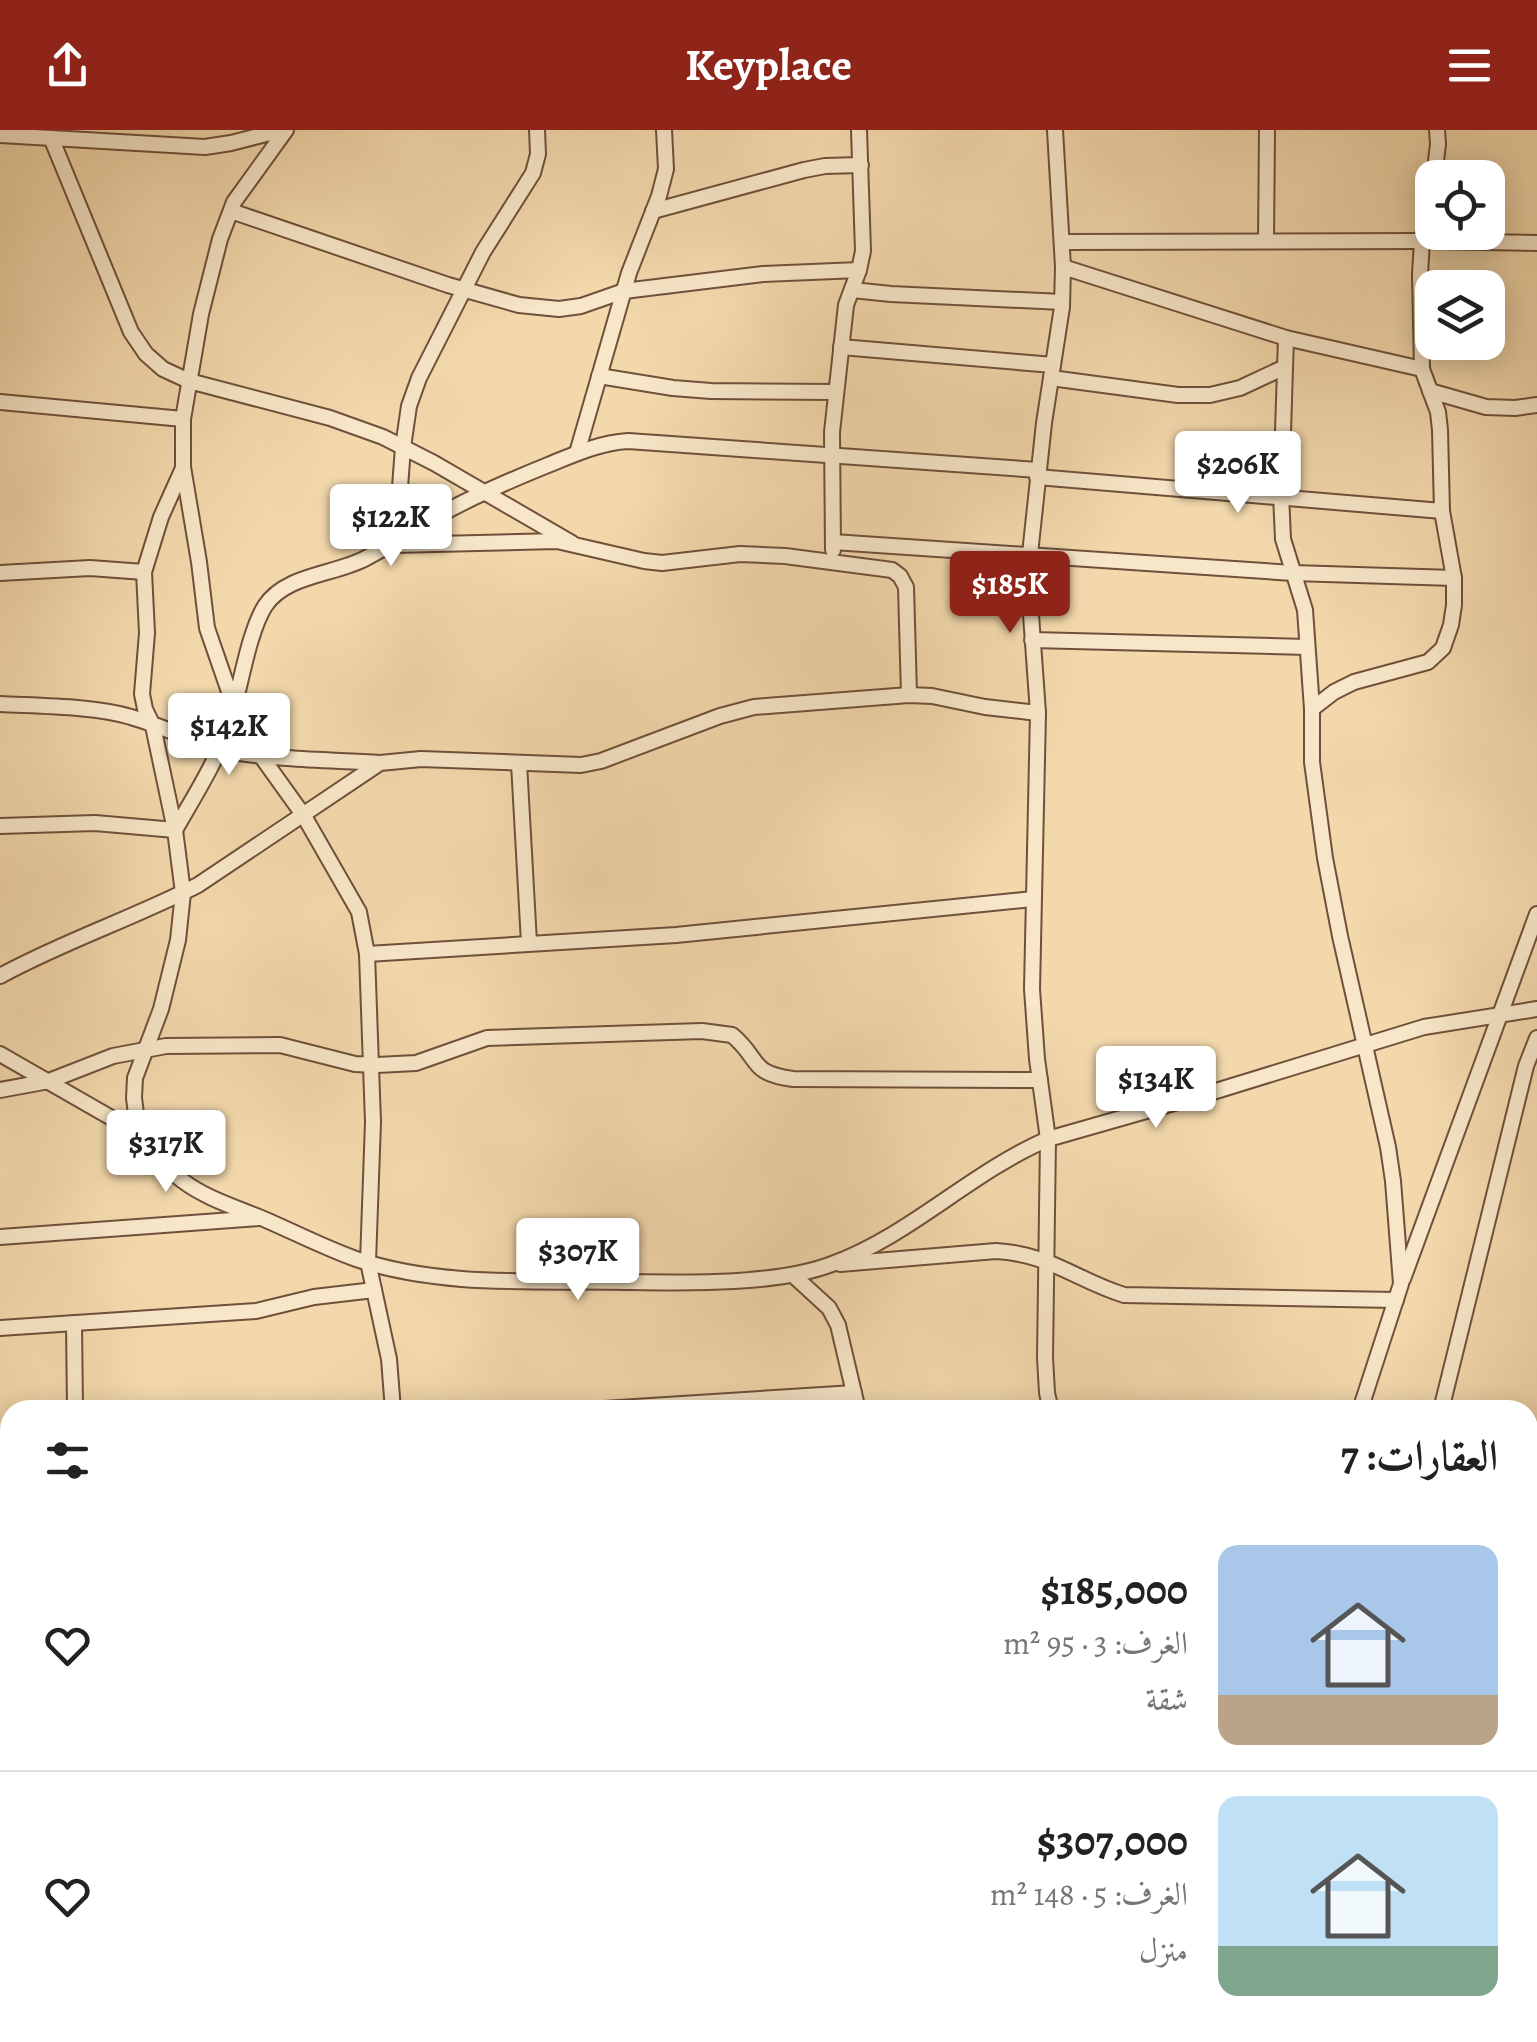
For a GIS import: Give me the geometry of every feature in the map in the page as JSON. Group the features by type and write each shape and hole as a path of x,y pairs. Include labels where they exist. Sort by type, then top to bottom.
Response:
{"street":[{"path":"0,136 205,147 284,130"},
{"path":"284,130 234,202 220,239 201,314 183,419 183,467 207,628 234,706 359,912 367,954 374,1122 368,1262 389,1360 392,1400"},
{"path":"393,543 409,406 482,252 533,174 538,154 537,130"},
{"path":"577,453 624,292 666,169 664,130"},
{"path":"833,561 832,432 846,305 863,251 859,130"},
{"path":"1048,1400 1045,1357 1048,1139 1032,989 1038,713 1030,554 1037,473 1062,302 1055,130"},
{"path":"1266,241 1267,130"},
{"path":"1436,160 1437,130"},
{"path":"52,140 131,332 146,354 163,369 190,381 330,418 382,437 572,543"},
{"path":"653,212 804,170 860,166"},
{"path":"231,211 464,290 559,309 624,292 763,274 860,270"},
{"path":"1062,242 1415,241"},
{"path":"1505,242 1537,243"},
{"path":"1312,710 1354,682 1428,662 1442,648 1451,625 1454,578 1442,511 1438,412 1422,369 1421,250"},
{"path":"1063,267 1286,338 1422,369"},
{"path":"852,290 1062,302"},
{"path":"1286,338 1281,498 1284,539 1305,610 1312,762 1326,858 1391,1164 1401,1284"},
{"path":"841,346 1052,371 1178,395 1210,395 1240,388 1285,367"},
{"path":"599,376 692,390 836,392"},
{"path":"1430,391 1486,407 1537,405"},
{"path":"0,402 183,419"},
{"path":"175,830 220,748 257,623 276,594 297,582 345,568 486,492 611,442 832,454 1442,511"},
{"path":"139,1137 135,1078 161,1010 178,940 184,893 154,726 142,694 148,633 144,572 161,517 183,467"},
{"path":"393,543 557,541 662,563 740,554 892,570 906,587 908,695"},
{"path":"833,542 1293,573 1454,578"},
{"path":"0,573 90,568 144,572"},
{"path":"1032,640 1307,647"},
{"path":"0,704 112,713 220,748 261,756 380,763 420,759 581,766 754,707 908,695 1038,713"},
{"path":"0,976 198,886 380,763"},
{"path":"519,763 528,943"},
{"path":"0,826 95,823 175,830"},
{"path":"367,954 727,931 1033,899"},
{"path":"1363,1400 1401,1284 1537,914"},
{"path":"0,1054 122,1124 183,1181 200,1191 368,1262 477,1279 654,1282 792,1275 830,1265 866,1249 1024,1150 1048,1139 1424,1027 1537,1009"},
{"path":"0,1090 49,1080 113,1056 166,1046 280,1045 371,1065 416,1063 487,1038 702,1031 732,1035 759,1068 792,1079 1040,1080"},
{"path":"1443,1400 1526,1066 1537,1038"},
{"path":"0,1237 261,1218"},
{"path":"830,1265 1019,1252 1048,1260 1124,1295 1396,1300"},
{"path":"792,1275 830,1308 856,1400"},
{"path":"0,1328 256,1312 314,1297 374,1290"},
{"path":"74,1324 75,1400"},
{"path":"787,1400 854,1394"}]}
